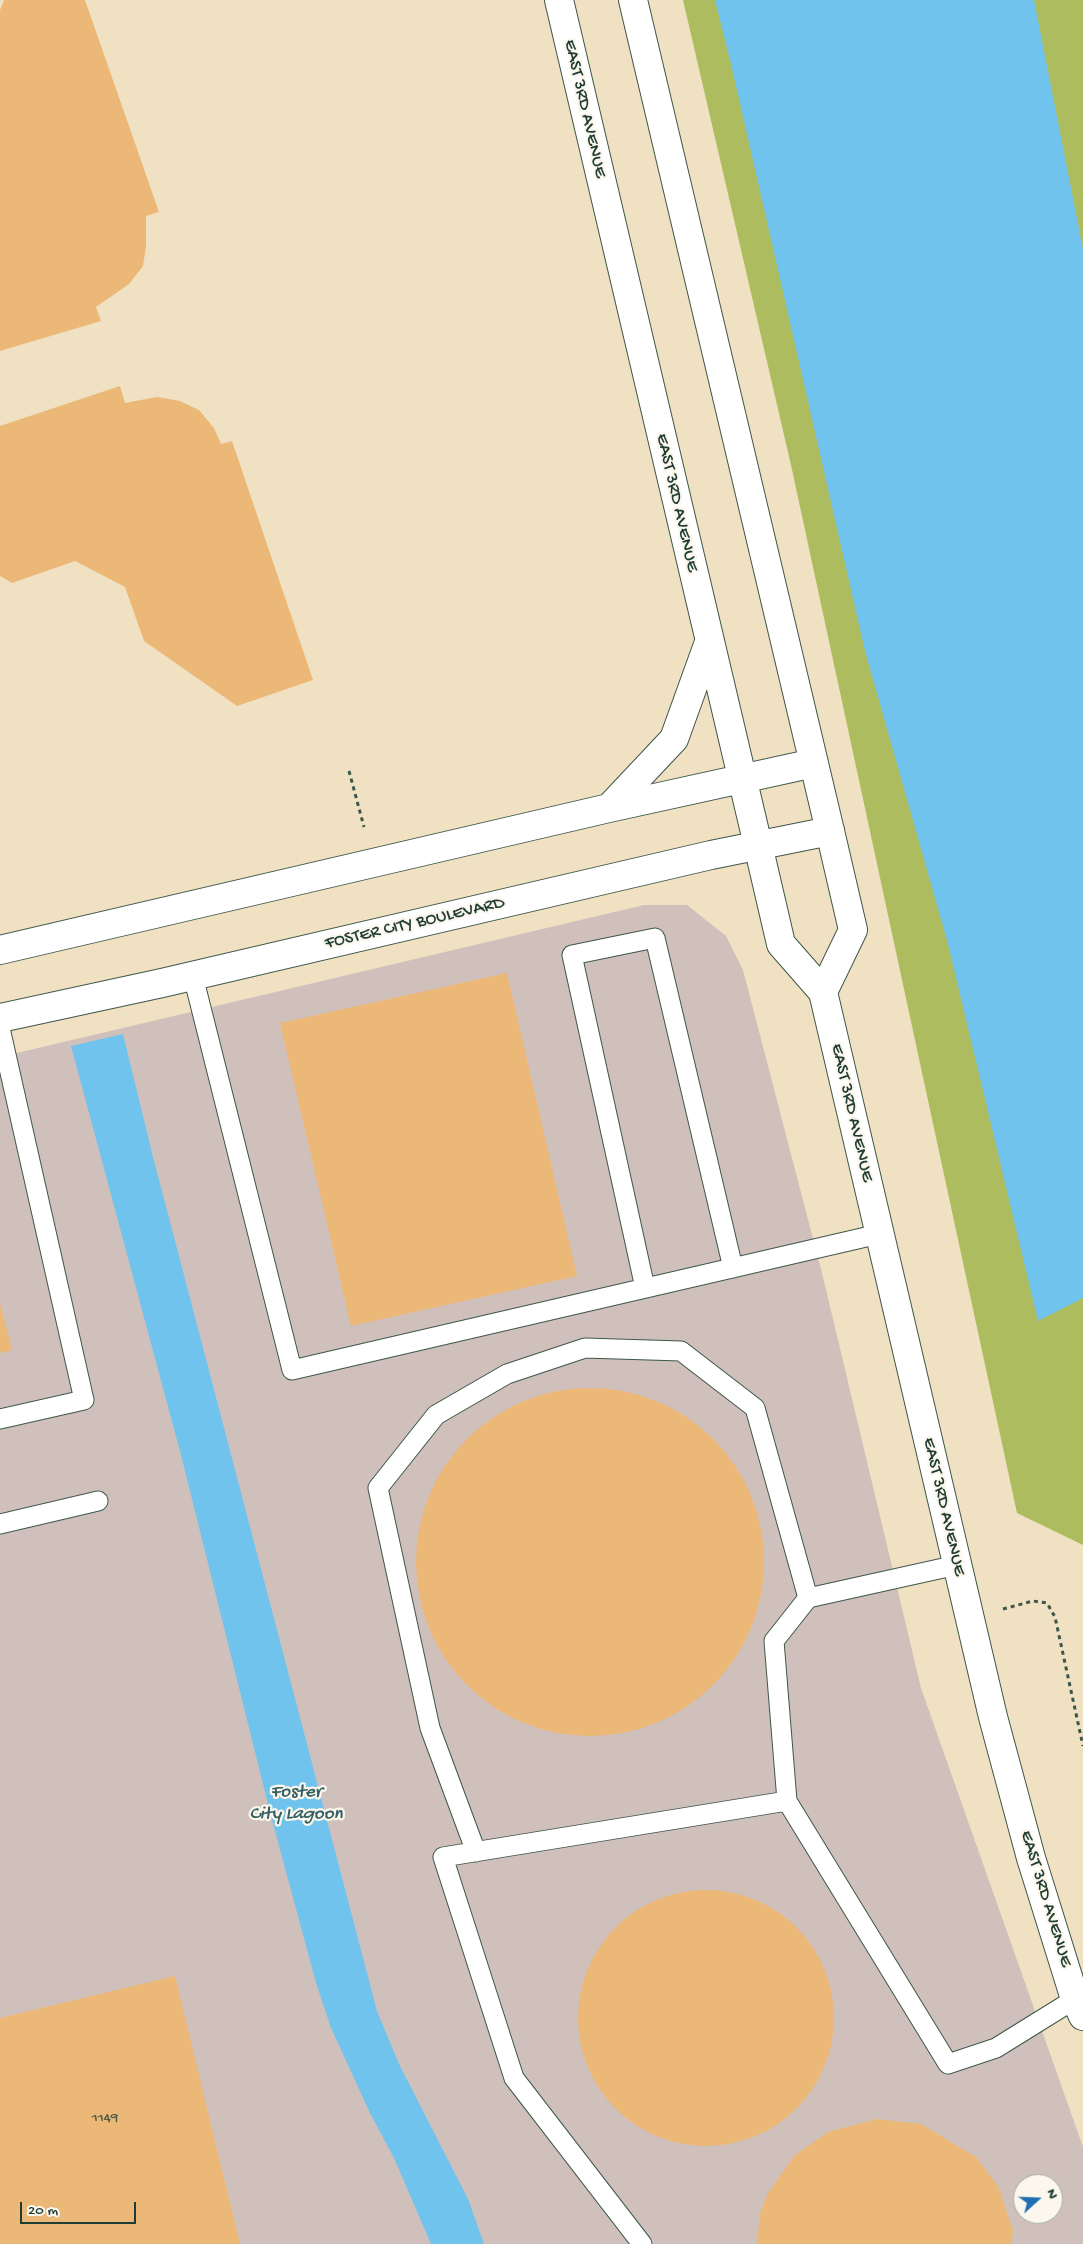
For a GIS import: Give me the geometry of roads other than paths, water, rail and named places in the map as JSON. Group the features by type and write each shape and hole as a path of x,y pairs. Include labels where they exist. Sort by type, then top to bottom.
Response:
{"main road":[{"name":"EAST 3RD AVENUE","path":"559,0 708,642 781,944 823,992 993,1717 1032,1858 1079,2008"},
{"path":"634,0 852,930 823,992"},
{"path":"609,808 674,739 708,642"},
{"path":"0,950 609,808 814,763"},
{"name":"FOSTER CITY BOULEVARD","path":"0,1018 193,976 758,845 830,831"}],"lane":[{"path":"645,1288 572,955 656,938 734,1268"},
{"path":"193,976 292,1370 879,1234"},
{"path":"0,1028 84,1400 0,1419"},
{"path":"476,1852 430,1728 378,1488 436,1415 507,1374 585,1348 681,1351 755,1408 808,1598"},
{"path":"0,1524 98,1501"},
{"path":"957,1565 808,1598 774,1641 787,1801 948,2064 996,2048 1079,2008"},
{"path":"642,2244 514,2078 443,1857 787,1801"}],"water":[{"path":"715,0 1034,0 1083,249 1083,1298 1038,1321 948,944 865,651"},
{"name":"Foster City Lagoon","path":"123,1034 153,1157 377,2011 399,2064 468,2199 484,2244 431,2244 394,2158 370,2113 331,2028 316,1983 271,1816 181,1455 71,1046"}]}
